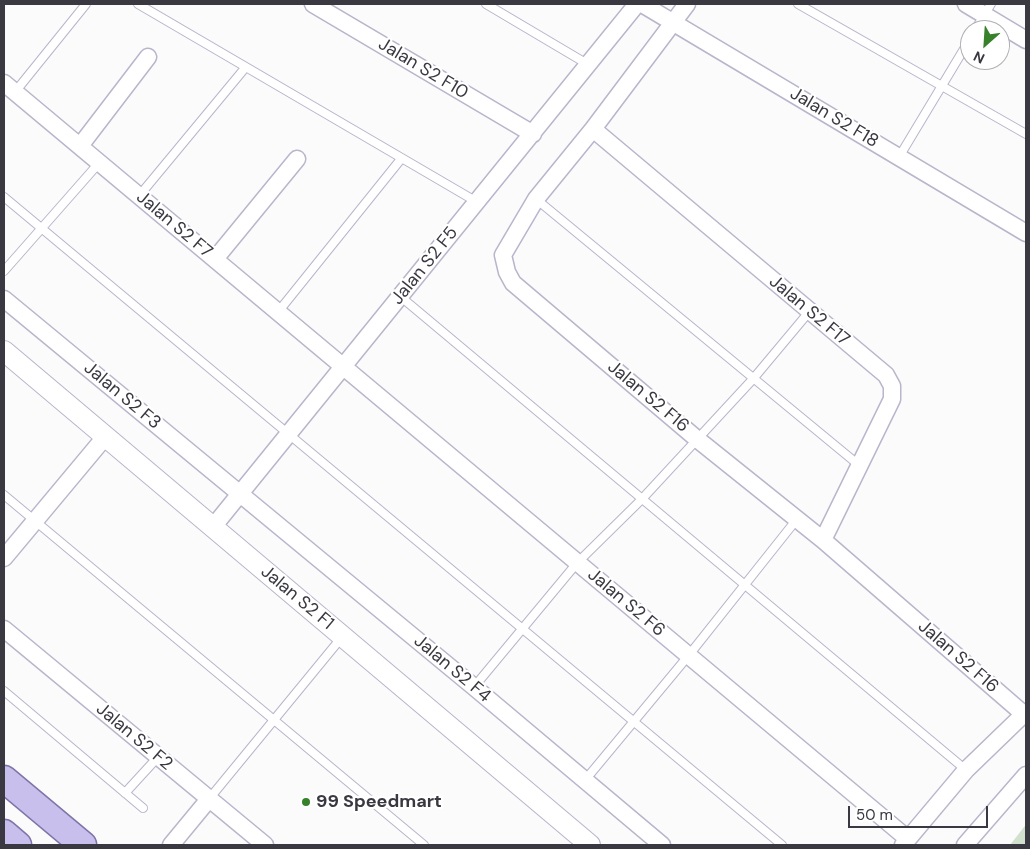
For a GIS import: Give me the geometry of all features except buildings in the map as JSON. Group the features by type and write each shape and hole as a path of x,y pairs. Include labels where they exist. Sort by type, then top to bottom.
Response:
{"main road":[{"path":"4,779 83,845"},
{"path":"4,833 18,845"}],"street":[{"name":"Jalan S2 F10","path":"313,4 533,134"},
{"name":"Jalan S2 F5","path":"213,527 637,4"},
{"name":"Jalan S2 F18","path":"642,4 1026,233"},
{"name":"Jalan S2 F16","path":"687,4 593,129 536,199 503,255 507,272 513,283 697,439 823,540 1025,714"},
{"path":"966,4 988,9 1026,40"},
{"path":"80,146 148,57"},
{"name":"Jalan S2 F7","path":"9,88 344,367"},
{"name":"Jalan S2 F17","path":"593,129 886,375 892,386 892,399 823,540"},
{"path":"215,259 296,159"},
{"name":"Jalan S2 F3","path":"4,298 240,494"},
{"name":"Jalan S2 F1","path":"4,351 581,842"},
{"name":"Jalan S2 F6","path":"344,367 689,655 906,842"},
{"path":"4,558 105,437"},
{"name":"Jalan S2 F4","path":"240,494 586,779 662,845"},
{"name":"Jalan S2 F2","path":"4,629 209,799 257,843"},
{"path":"906,842 966,770 1025,714"},
{"path":"965,845 1026,775"},
{"path":"171,845 209,799"}],"lane":[{"path":"9,88 86,4"},
{"path":"138,4 477,202"},
{"path":"486,4 589,65"},
{"path":"798,4 1026,134"},
{"path":"981,20 988,9"},
{"path":"899,157 960,56"},
{"path":"139,196 245,68"},
{"path":"278,312 401,159"},
{"path":"4,271 99,163"},
{"path":"4,197 782,845"},
{"path":"536,199 860,466"},
{"path":"401,297 966,770"},
{"path":"474,687 577,563 642,499 753,379 809,312"},
{"path":"4,495 424,845"},
{"path":"586,779 689,655 797,519"},
{"path":"209,799 342,637"},
{"path":"4,691 143,808"},
{"path":"125,793 158,757"}],"place":[{"name":"99 Speedmart","path":"306,802"}]}
